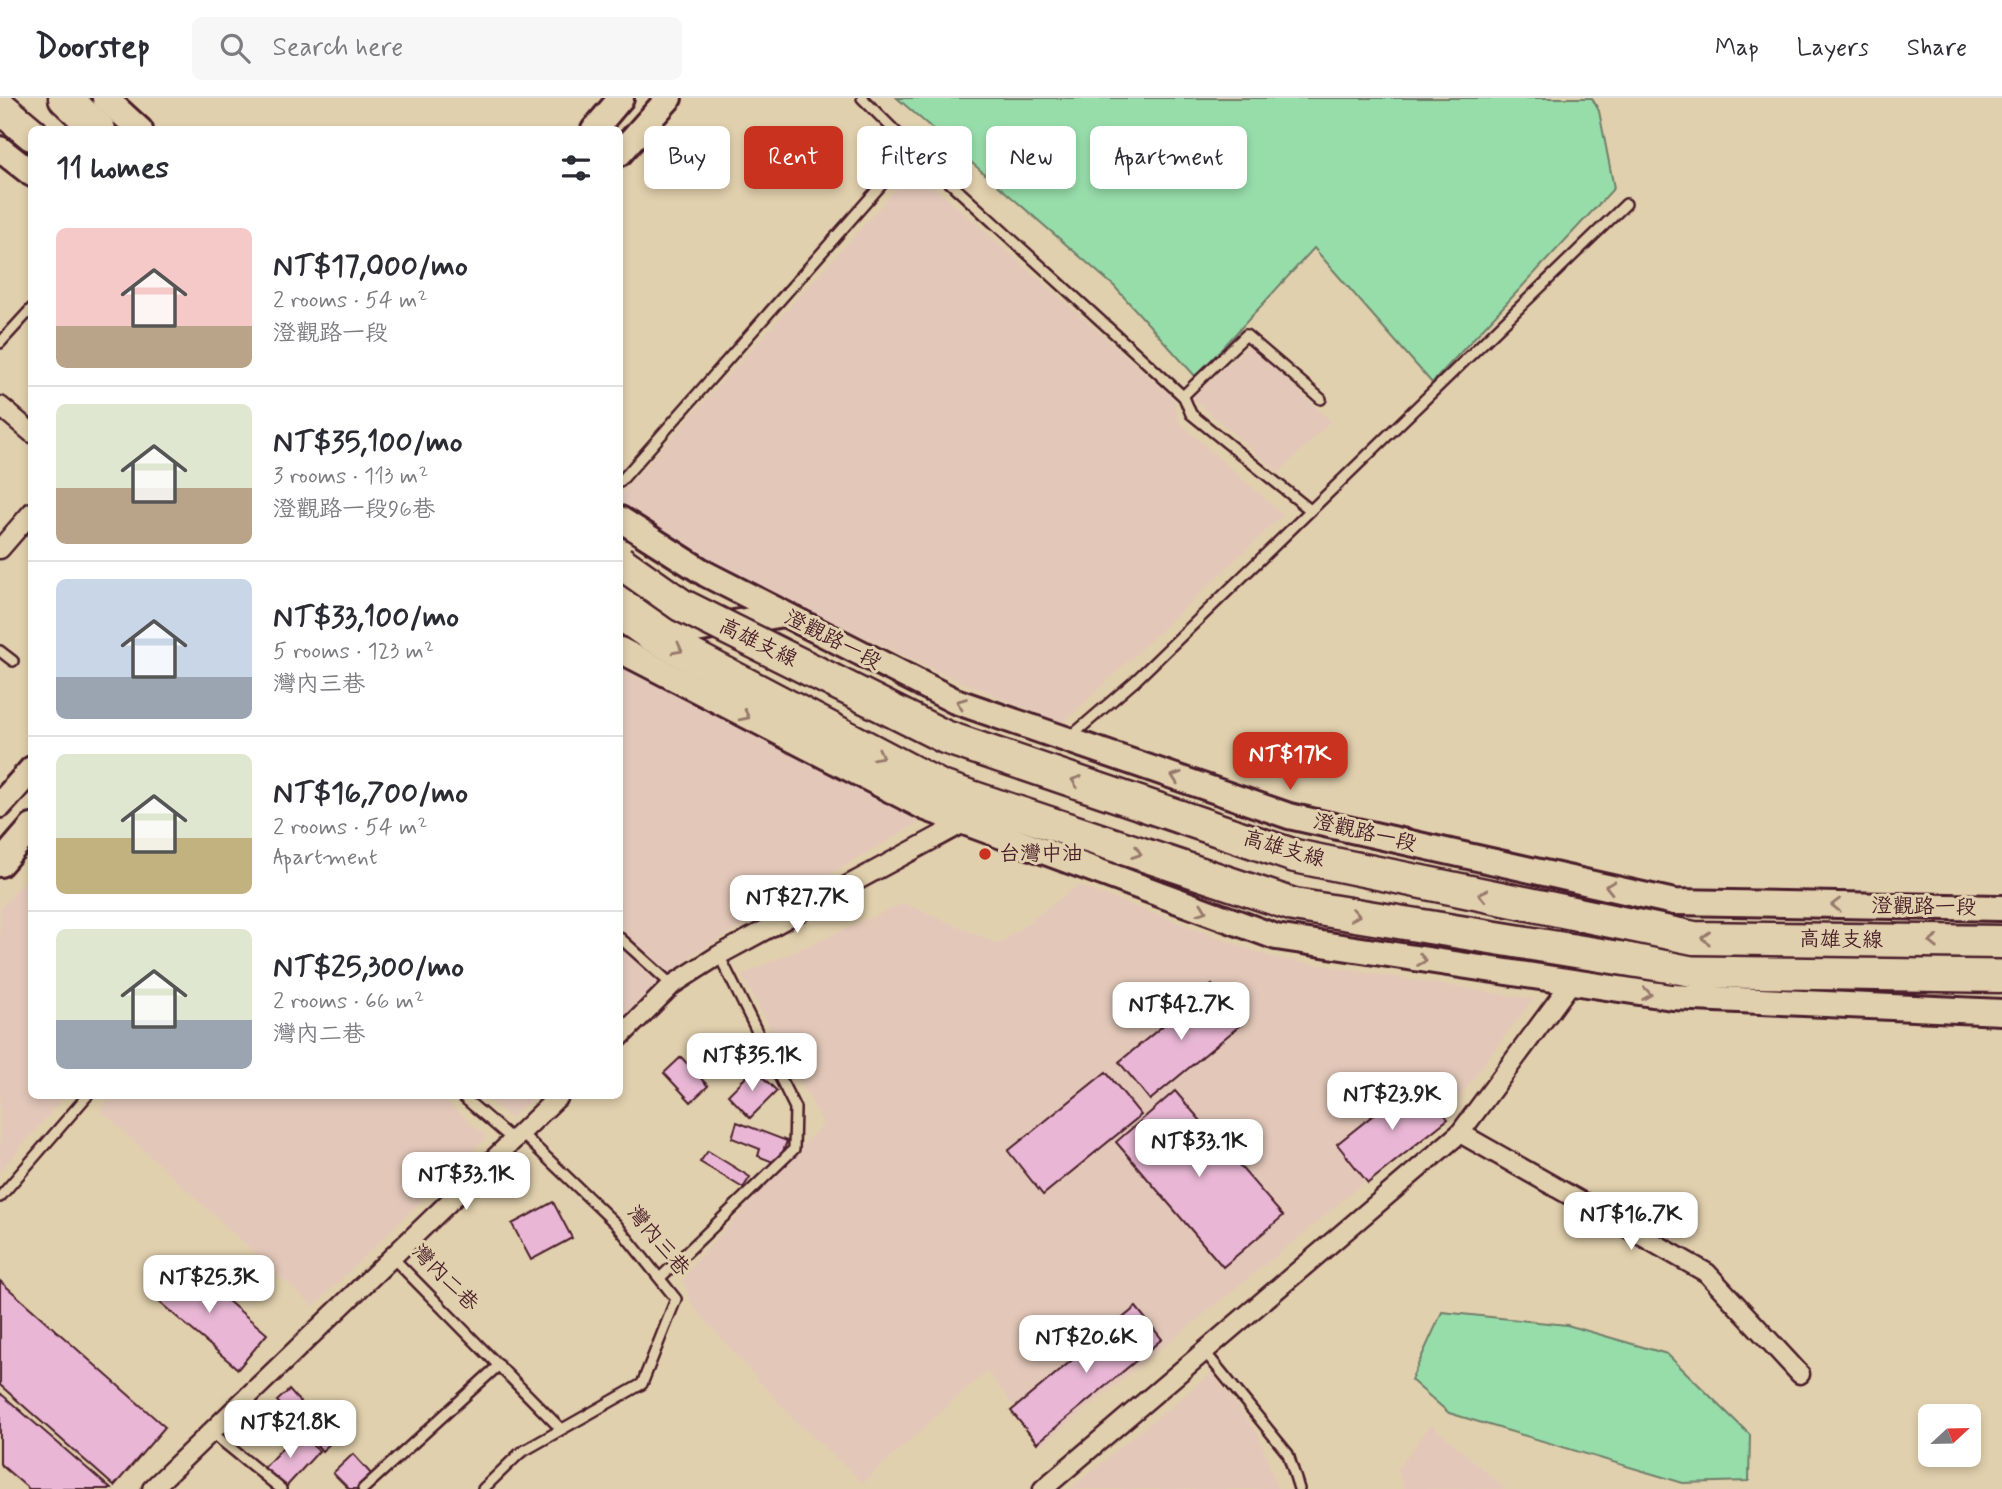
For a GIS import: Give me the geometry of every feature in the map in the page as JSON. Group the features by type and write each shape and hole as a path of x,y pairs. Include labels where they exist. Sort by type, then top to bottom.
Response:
{"highway":[{"path":"65,98 95,126"},
{"path":"0,107 28,131"},
{"name":"高雄支線","path":"623,564 681,605 945,737 1295,856 1694,938 2002,942"},
{"name":"高雄支線","path":"623,615 650,634 941,787 1294,905 1699,971 2002,976"}],"street":[{"path":"105,98 136,126"},
{"path":"597,126 621,98"},
{"path":"623,150 669,98"},
{"path":"0,142 28,144"},
{"path":"0,149 28,171"},
{"path":"0,406 28,430"},
{"name":"澄觀路一段","path":"623,521 706,575 955,701 1289,816 1674,902 2002,908"},
{"path":"2,542 28,523"},
{"path":"623,586 691,631 783,614"},
{"path":"623,652 926,808 1276,937 1571,984 1672,997 2002,1012"},
{"path":"0,805 28,774"},
{"path":"623,1034 672,985 719,955 965,822"},
{"path":"0,864 28,832"},
{"path":"1043,1489 1460,1133 1571,984"},
{"path":"392,1257 556,1099"},
{"path":"1460,1133 1707,1273 1800,1374"},
{"name":"灣內二巷","path":"152,1489 392,1257"}],"lane":[{"path":"862,98 890,126"},
{"path":"623,479 878,189"},
{"path":"957,189 1183,396 1191,414 1310,509"},
{"path":"1067,740 1135,681 1626,204"},
{"path":"0,343 28,312"},
{"path":"1183,396 1246,335 1321,399"},
{"path":"0,651 13,661"},
{"path":"623,941 672,985"},
{"path":"661,1278 794,1149 795,1108 719,955"},
{"path":"0,1196 84,1099"},
{"name":"灣內三巷","path":"467,1099 517,1136 616,1224 676,1299 642,1384 520,1453 483,1489"},
{"name":"灣內二巷","path":"392,1257 561,1429"},
{"path":"1205,1352 1288,1454 1299,1489"},
{"path":"363,1489 499,1365"},
{"path":"211,1432 281,1489"}],"shaded area":[{"path":"896,189 937,189 1173,397 1179,422 1283,515 1062,724 940,673 690,554 623,504 623,491"},
{"path":"1249,345 1331,421 1279,473 1191,398"},
{"path":"623,662 921,821 696,953 623,1019"},
{"path":"28,875 28,1099 62,1099 0,1172 0,908"},
{"path":"1078,885 1271,957 1533,999 1450,1109 1301,1236 1042,1445 987,1371 863,1483 794,1420 693,1307 681,1277 823,1123 741,975 904,903 999,944"},
{"path":"109,1099 443,1099 487,1137 313,1307 100,1110"},
{"path":"488,1099 532,1099 510,1118"},
{"path":"1212,1372 1259,1435 1278,1489 1069,1489"},
{"path":"1431,1424 1506,1489 1404,1489 1397,1469"}],"green space":[{"path":"897,98 1592,98 1599,111 1614,188 1432,383 1314,248 1196,377 1114,286 1002,189 1076,189 1076,126 986,126 986,175 972,163 972,126 929,126"},
{"path":"1442,1312 1567,1325 1667,1354 1750,1435 1749,1481 1683,1483 1449,1413 1411,1380"}],"building":[{"path":"1212,985 1243,1023 1150,1100 1119,1062"},
{"path":"681,1057 708,1086 691,1102 664,1073"},
{"path":"754,1069 777,1091 750,1118 728,1095"},
{"path":"1106,1072 1141,1115 1043,1195 1008,1151"},
{"path":"1417,1080 1448,1119 1368,1183 1337,1144"},
{"path":"1175,1091 1283,1216 1223,1267 1116,1142"},
{"path":"737,1122 787,1141 778,1164 758,1156 760,1149 732,1138"},
{"path":"708,1151 750,1177 743,1188 700,1162"},
{"path":"553,1202 572,1238 531,1260 512,1224"},
{"path":"180,1260 267,1334 238,1369 151,1295"},
{"path":"0,1281 165,1427 114,1486 0,1385"},
{"path":"1136,1307 1162,1339 1037,1443 1011,1411"},
{"path":"289,1390 334,1440 322,1451 277,1401"},
{"path":"0,1393 111,1489 29,1489 0,1464"},
{"path":"297,1432 319,1451 284,1489 262,1470"},
{"path":"353,1454 372,1475 357,1489 349,1489 333,1473"}],"place":[{"name":"台灣中油","path":"985,854"}]}
